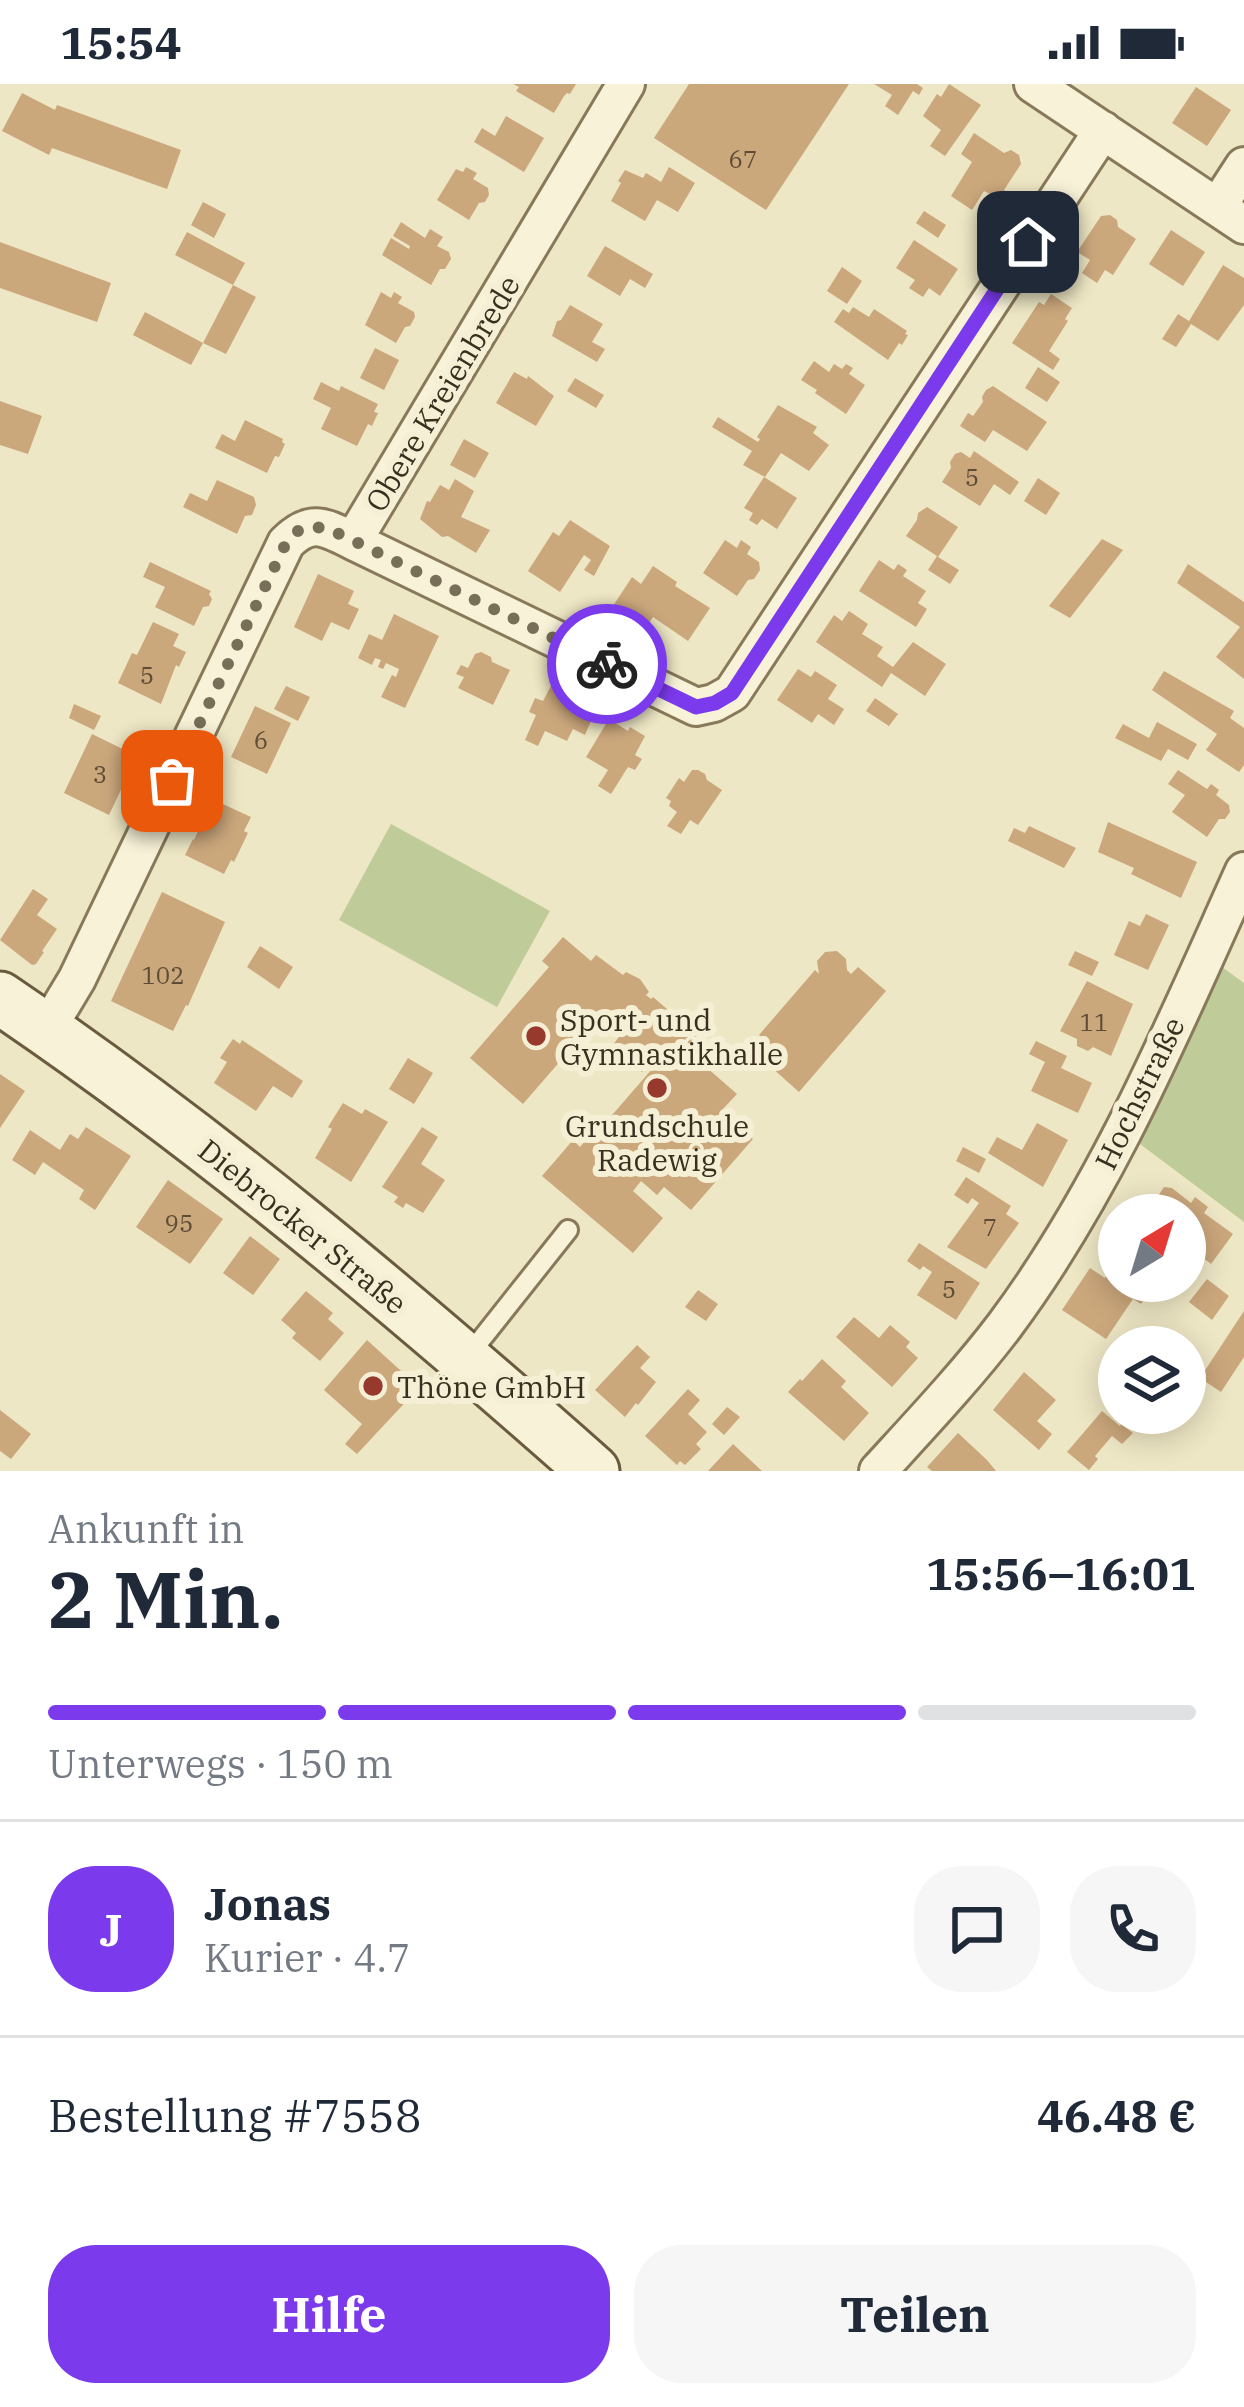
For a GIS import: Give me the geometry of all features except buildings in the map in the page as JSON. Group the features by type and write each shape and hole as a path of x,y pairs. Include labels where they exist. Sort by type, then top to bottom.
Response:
{"main road":[{"name":"Diebrocker Straße","path":"0,998 205,1144 593,1471"}],"street":[{"name":"Obere Kreienbrede","path":"47,1029 77,979 286,543 300,529 325,527 353,541 626,84"},
{"path":"1033,84 1231,215 1244,166"},
{"path":"353,541 696,707 715,703 732,693 1102,130"},
{"name":"Hochstraße","path":"878,1471 1004,1326 1084,1205 1244,871"}],"lane":[{"path":"466,1360 568,1230"}],"green space":[{"path":"391,824 550,911 497,1007 339,920"},
{"path":"1222,967 1244,983 1244,1222 1140,1144"}],"way so far":[{"path":"172,781 286,543 300,529 325,527 607,664"}],"place":[{"name":"Sport- und Gymnastikhalle","path":"536,1036"},
{"name":"Grundschule Radewig","path":"657,1088"},
{"name":"Thöne GmbH","path":"373,1386"}],"route":[{"path":"607,664 696,707 732,693 1028,242"}]}
